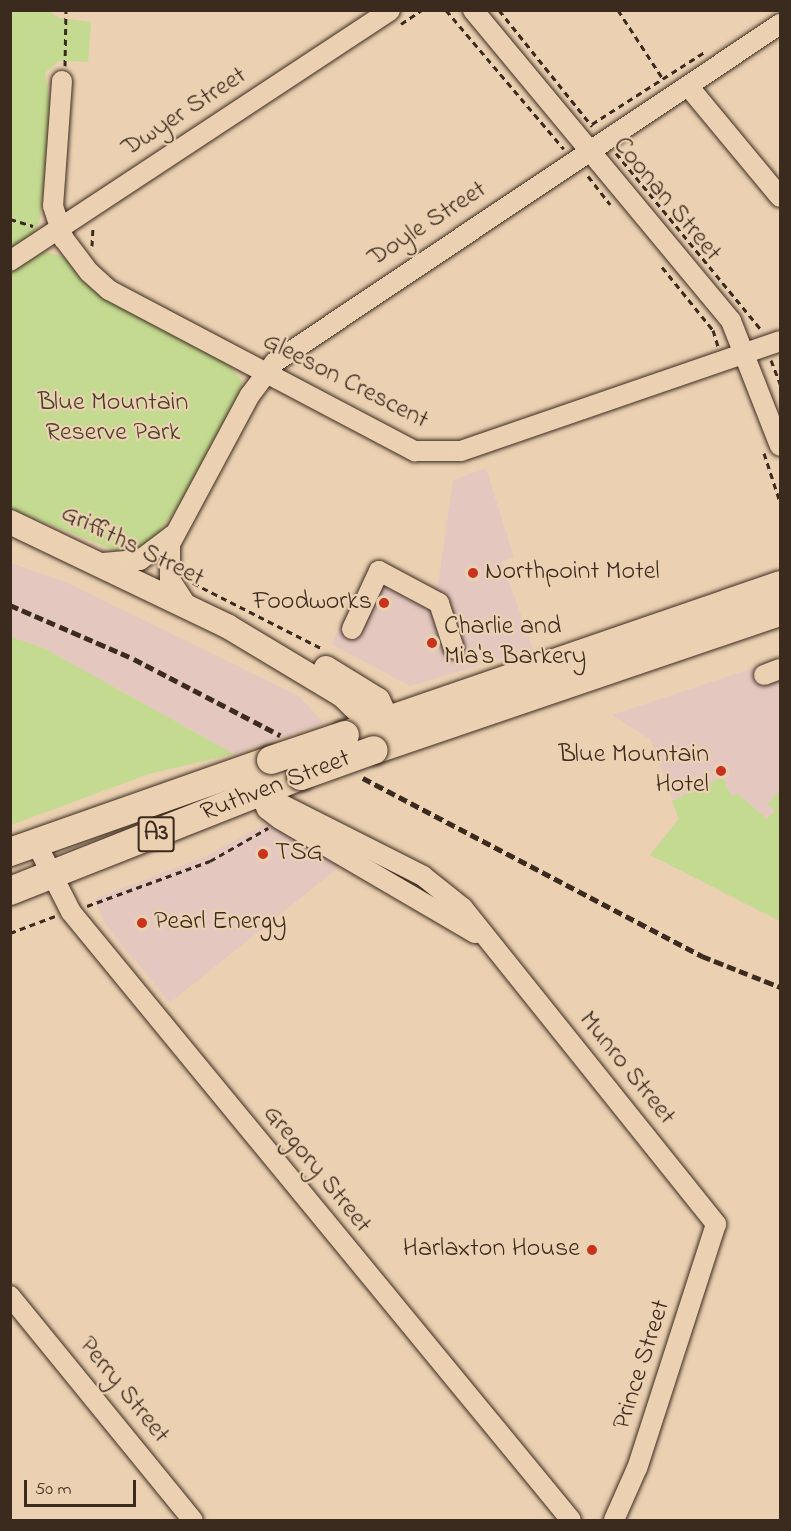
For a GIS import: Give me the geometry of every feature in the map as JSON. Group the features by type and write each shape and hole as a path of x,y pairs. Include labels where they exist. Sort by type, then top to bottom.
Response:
{"highway":[{"name":"A3","path":"383,737 704,611 780,585"},
{"name":"A3","path":"383,737 780,612"},
{"name":"Ruthven Street","path":"10,891 50,877 260,773 345,735 383,737"},
{"name":"Ruthven Street","path":"23,847 260,773 301,776 383,737"}],"main road":[{"name":"Griffiths Street","path":"10,522 103,563 227,626 342,695 383,737"}],"street":[{"name":"Dwyer Street","path":"10,261 390,10"},
{"name":"Coonan Street","path":"473,10 582,156 726,314 747,352 772,447"},
{"name":"Doyle Street","path":"187,606 168,570 174,535 266,372 297,343 780,24"},
{"name":"Gleeson Crescent","path":"62,81 52,195 59,228 80,262 109,290 415,450 444,455 722,352 747,352 780,341"},
{"path":"688,86 780,197"},
{"name":"Doyle Street","path":"103,563 140,560 174,535"},
{"path":"352,630 379,572 439,603 454,649"},
{"path":"704,611 741,609 780,596"},
{"name":"Munro Street","path":"260,773 280,819 455,919 494,948"},
{"name":"Munro Street","path":"260,773 437,886 474,920 716,1224"},
{"name":"Gregory Street","path":"23,847 50,877 71,912 570,1521"},
{"name":"Prince Street","path":"614,1521 637,1468 716,1224"},
{"name":"Perry Street","path":"10,1296 193,1521"}],"path":[{"path":"62,81 66,10"},
{"path":"446,10 582,156 618,213"},
{"path":"618,10 663,79"},
{"path":"592,124 711,48"},
{"path":"89,232 98,254"},
{"path":"655,258 713,330 722,352"},
{"path":"706,348 722,352"},
{"path":"772,447 780,502"},
{"path":"187,580 332,654"},
{"path":"10,933 210,861 280,819"}],"shaded area":[{"path":"486,468 514,557 502,562 533,649 410,686 331,644 375,561 426,590 438,584 453,480"},
{"path":"11,563 66,582 299,696 324,723 234,754 44,648 11,637"},
{"name":"Blue Mountain Hotel","path":"780,659 780,921 650,855 679,818 651,740 612,715"},
{"path":"271,821 344,863 170,1003 107,927 94,899 204,857"}],"green space":[{"path":"11,11 49,11 59,18 91,22 88,62 59,61 45,73 51,106 40,219 34,233 11,250"},
{"name":"Blue Mountain Reserve Park","path":"44,252 65,257 87,283 118,306 228,363 242,381 242,394 192,488 145,551 124,554 11,509 10,272"},
{"path":"11,637 44,648 234,754 149,774 11,825"},
{"path":"723,777 731,796 738,794 767,819 775,811 768,804 780,790 780,921 650,855 679,819 672,801"}],"railway":[{"path":"10,605 134,659 280,735"},
{"path":"363,778 702,956 780,987"}],"place":[{"name":"Northpoint Motel","path":"473,573"},
{"name":"Foodworks","path":"384,603"},
{"name":"Charlie and Mia's Barkery","path":"432,643"},
{"name":"Blue Mountain Hotel","path":"721,771"},
{"name":"TSG","path":"263,854"},
{"name":"Pearl Energy","path":"142,923"},
{"name":"Harlaxton House","path":"592,1250"}]}
